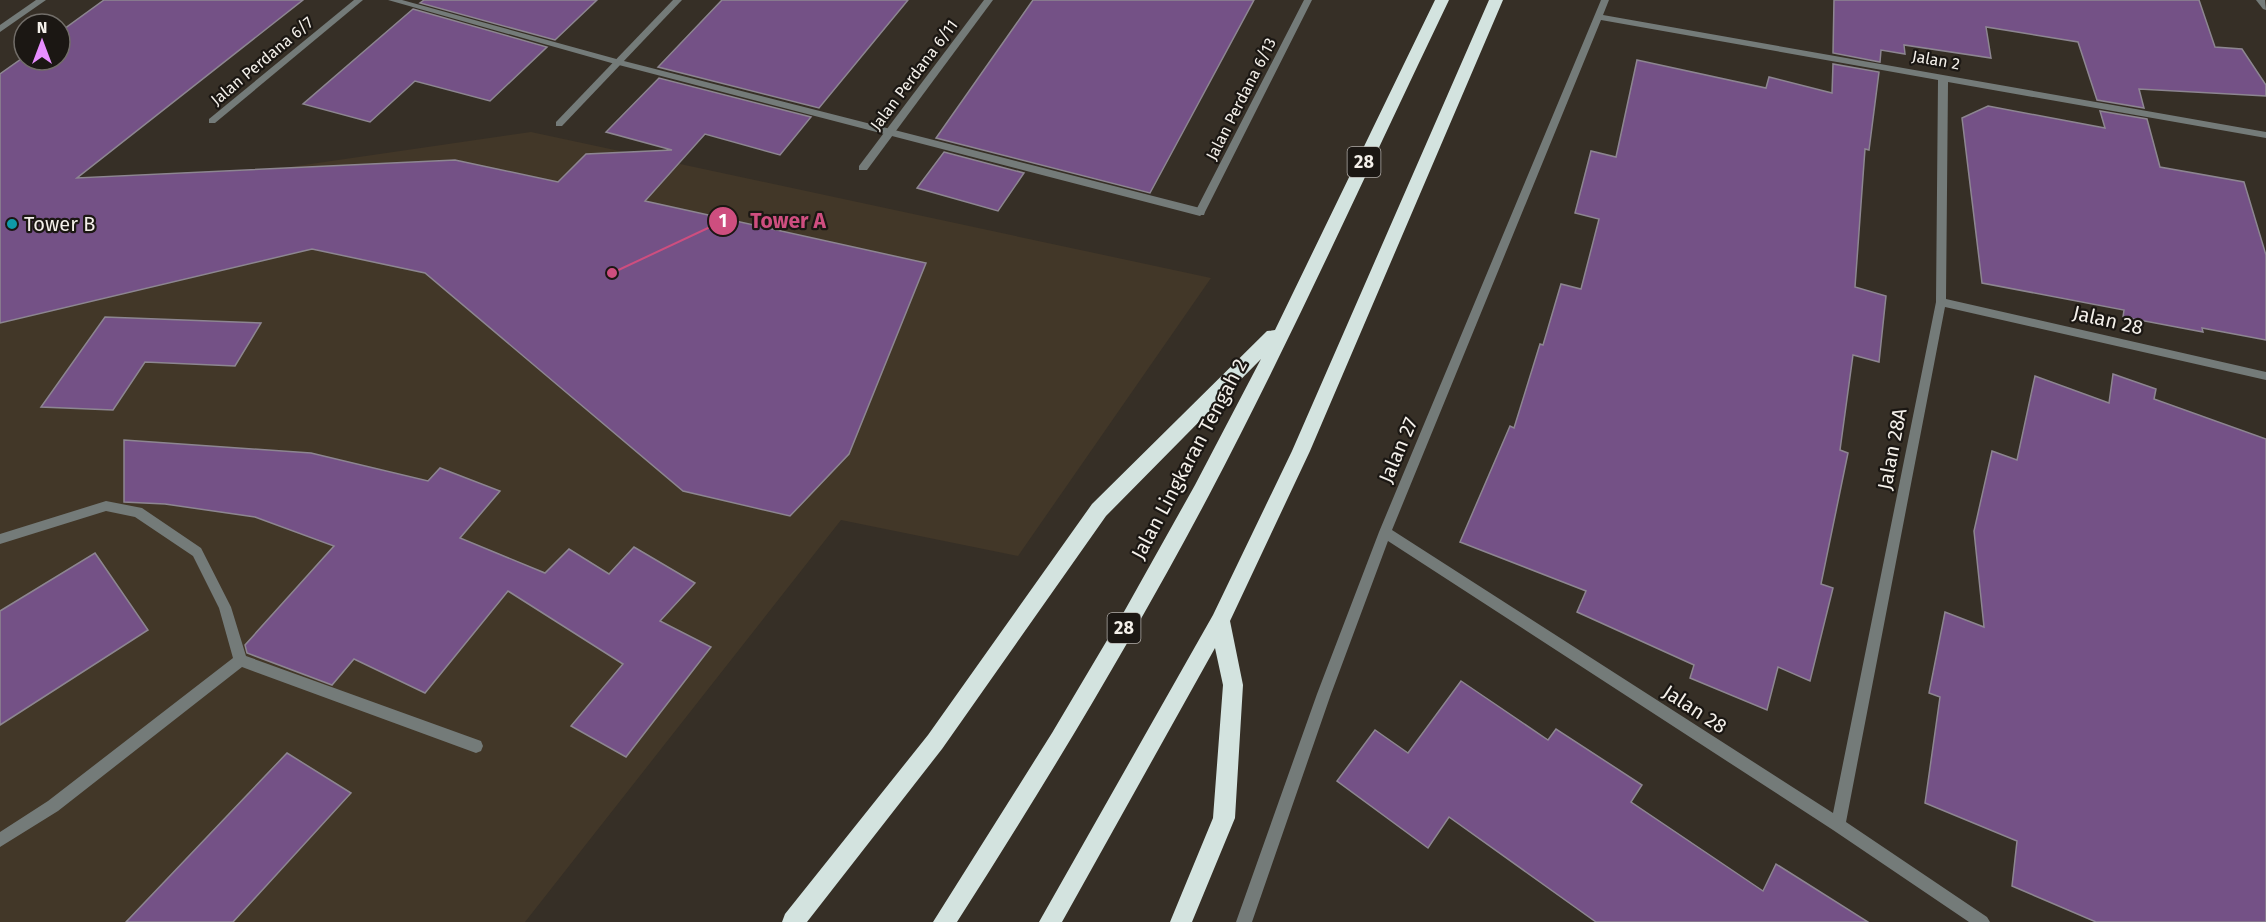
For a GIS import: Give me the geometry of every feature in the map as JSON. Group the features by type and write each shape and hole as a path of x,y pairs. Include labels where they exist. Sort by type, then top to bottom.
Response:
{"highway":[{"name":"Jalan Lingkaran Tengah 2","path":"944,922 1003,832 1152,581 1234,428 1442,0"},
{"path":"1050,922 1220,621 1301,451 1496,0"},
{"path":"793,922 935,742 1099,510 1285,324"},
{"path":"1181,922 1224,818 1233,685 1220,621"}],"street":[{"path":"0,29 42,0"},
{"name":"Jalan Perdana 6/7","path":"212,122 359,0"},
{"path":"392,0 618,62 890,132"},
{"path":"559,124 678,0"},
{"name":"Jalan Perdana 6/11","path":"863,168 989,0"},
{"name":"Jalan Perdana 6/13","path":"890,132 1200,212 1308,0"},
{"name":"Jalan 27","path":"1244,922 1324,694 1385,532 1600,17 1605,0"},
{"path":"2260,0 2266,7"},
{"name":"Jalan 2","path":"1600,17 2266,135"},
{"name":"Jalan 28A","path":"1838,825 1941,302 1943,77"},
{"name":"Jalan 28","path":"1941,302 2266,376"},
{"path":"0,539 106,506 138,512 197,552 225,607 240,660"},
{"name":"Jalan 28","path":"1385,532 1838,825 1982,922"},
{"path":"240,660 476,746"},
{"path":"0,840 53,806 240,660"}],"shaded area":[{"path":"531,132 1211,278 1018,556 841,520 525,922 0,922 0,209"}],"building":[{"path":"104,0 303,0 77,178 455,160 558,182 586,154 672,150 606,132 659,78 811,117 780,155 705,134 645,201 926,263 849,454 790,516 683,491 425,273 312,249 0,323 0,74 12,66 12,72 72,72 72,23"},
{"path":"424,0 597,0 555,40 420,3"},
{"path":"722,0 908,0 819,108 658,67"},
{"path":"1033,0 1254,0 1150,193 936,138"},
{"path":"1834,0 2199,0 2215,47 2242,49 2266,85 2266,96 2139,89 2144,108 2097,100 2078,42 1986,27 1991,58 1904,45 1905,54 1881,50 1880,62 1833,53"},
{"path":"413,9 547,47 490,101 415,81 370,122 303,104"},
{"path":"1637,60 1766,88 1769,77 1832,93 1833,64 1879,72 1869,150 1865,149 1855,287 1886,296 1879,362 1853,355 1840,450 1848,453 1821,584 1833,588 1810,681 1778,667 1767,710 1690,678 1694,665 1577,612 1586,591 1460,542 1510,426 1514,428 1540,344 1543,345 1561,284 1581,289 1599,219 1575,213 1591,151 1616,157"},
{"path":"1988,106 2105,128 2100,111 2147,119 2160,167 2244,182 2266,255 2266,340 2202,328 2203,332 2123,317 2124,310 1982,283 1962,118"},
{"path":"944,152 1024,173 998,211 917,188"},
{"path":"105,317 261,323 235,366 145,362 113,410 41,407"},
{"path":"2113,374 2156,389 2154,399 2266,439 2266,922 2096,922 2012,886 2017,841 1925,803 1940,697 1929,693 1945,612 1984,627 1974,531 1992,451 2017,460 2035,376 2109,403"},
{"path":"124,440 311,453 428,481 440,468 500,491 460,538 545,573 569,549 609,574 634,547 695,583 660,621 711,647 626,757 571,726 623,664 508,591 425,693 354,659 332,685 247,653 245,645 334,546 255,517 165,504 124,502"},
{"path":"95,553 148,630 0,725 0,611"},
{"path":"1461,681 1548,740 1556,729 1642,785 1631,802 1763,891 1776,864 1868,922 1596,922 1449,817 1428,848 1337,781 1375,730 1408,753"},
{"path":"287,753 351,793 233,922 126,922"}],"place":[{"name":"Tower B","path":"12,224"},
{"name":"Tower A","path":"612,273"}]}
